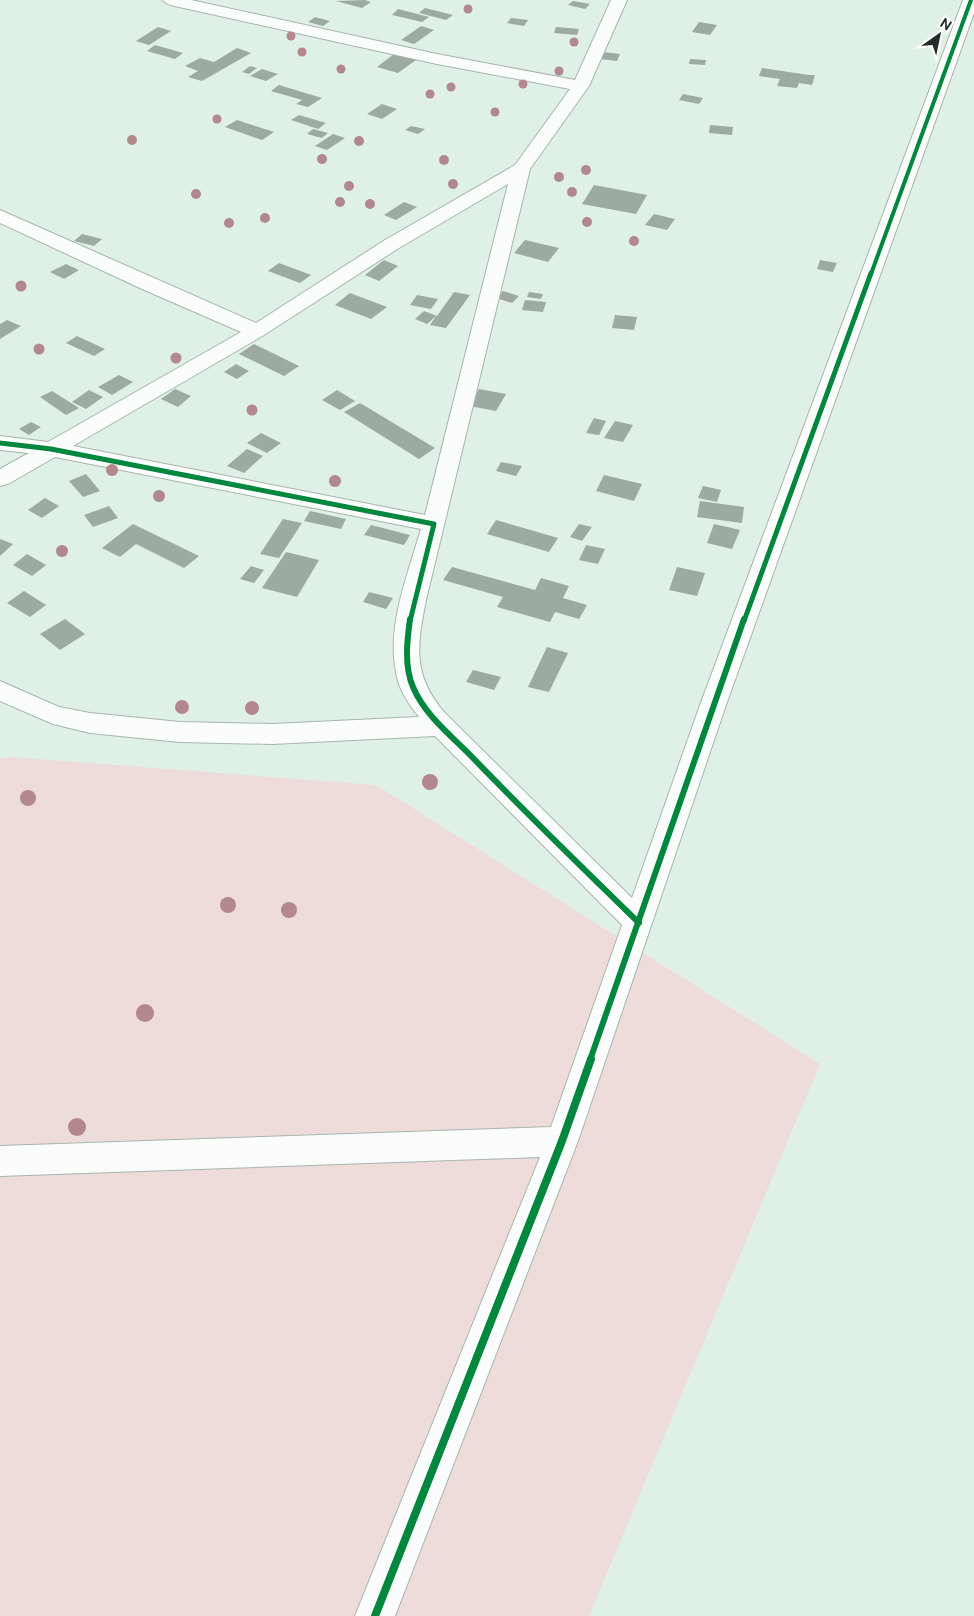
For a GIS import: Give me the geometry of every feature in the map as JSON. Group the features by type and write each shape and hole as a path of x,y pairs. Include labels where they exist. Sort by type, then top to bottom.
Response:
{"street":[{"path":"170,0 437,59 581,86"},
{"path":"619,0 581,86 521,169 408,630 407,653 409,678 424,705 442,726 508,795 639,923"},
{"path":"374,1616 562,1141 713,705 971,0"},
{"path":"0,479 257,331 392,244 521,169"},
{"path":"0,216 149,285 257,331"},
{"path":"0,442 52,449 434,524"},
{"path":"0,690 53,715 90,723 180,732 272,734 442,726"},
{"path":"0,1161 562,1141"}],"shaded area":[{"path":"11,757 376,785 820,1064 589,1616 0,1616 0,759"}],"building":[{"path":"365,0 371,2 362,8 336,1"},
{"path":"573,1 590,4 585,9 568,5"},
{"path":"425,8 453,15 446,20 419,13"},
{"path":"398,9 429,17 422,22 392,15"},
{"path":"315,17 330,21 323,26 308,22"},
{"path":"511,18 528,20 524,26 507,23"},
{"path":"699,22 717,25 710,35 692,32"},
{"path":"421,26 434,30 414,44 401,40"},
{"path":"158,27 171,31 149,45 136,41"},
{"path":"556,27 579,29 577,35 554,33"},
{"path":"155,45 183,53 175,59 147,51"},
{"path":"237,48 251,53 202,81 188,77 198,71 185,66 200,58 214,62"},
{"path":"603,52 620,54 617,61 600,59"},
{"path":"394,54 416,60 398,73 377,67"},
{"path":"690,59 706,60 705,65 689,64"},
{"path":"250,66 257,68 249,74 242,72"},
{"path":"762,68 815,75 812,85 799,83 797,88 777,86 780,79 759,76"},
{"path":"262,69 278,74 266,81 250,76"},
{"path":"279,85 322,98 308,107 296,104 302,100 271,91"},
{"path":"683,94 703,98 699,104 679,100"},
{"path":"382,104 397,109 382,119 367,114"},
{"path":"299,115 326,123 318,129 291,120"},
{"path":"237,120 274,132 262,140 225,127"},
{"path":"710,125 733,127 732,135 709,133"},
{"path":"411,126 425,129 418,134 405,130"},
{"path":"313,129 328,133 322,138 307,134"},
{"path":"333,134 345,138 327,150 315,146"},
{"path":"594,185 647,195 636,214 582,204"},
{"path":"404,202 417,207 396,220 384,215"},
{"path":"654,214 675,219 667,230 645,225"},
{"path":"82,234 102,239 94,246 74,241"},
{"path":"525,240 559,248 548,262 514,253"},
{"path":"384,260 398,266 379,281 365,275"},
{"path":"820,260 837,263 833,272 817,269"},
{"path":"279,263 311,275 300,283 268,271"},
{"path":"66,264 79,270 64,279 50,272"},
{"path":"503,291 519,296 512,303 496,298"},
{"path":"454,292 470,295 446,328 430,325 436,316 427,324 415,319 424,311 437,316"},
{"path":"529,292 543,294 541,299 527,297"},
{"path":"350,293 387,307 371,319 335,305"},
{"path":"417,295 438,299 431,309 410,305"},
{"path":"525,300 546,302 543,312 522,310"},
{"path":"615,315 637,317 634,330 612,328"},
{"path":"7,320 21,326 0,339 0,324"},
{"path":"77,336 105,349 94,356 66,343"},
{"path":"254,344 299,366 284,376 239,354"},
{"path":"236,364 249,371 237,379 224,372"},
{"path":"119,375 133,382 112,395 98,387"},
{"path":"175,389 191,396 178,407 161,399"},
{"path":"479,389 506,394 496,411 469,406"},
{"path":"89,390 103,397 86,409 72,402"},
{"path":"337,390 355,401 340,410 322,400"},
{"path":"52,391 79,408 66,415 40,397"},
{"path":"360,403 435,448 419,459 344,412"},
{"path":"594,418 606,421 599,435 586,433"},
{"path":"615,421 633,425 623,442 604,438"},
{"path":"31,422 41,427 29,435 19,429"},
{"path":"261,433 281,443 267,453 247,443"},
{"path":"247,449 263,456 244,473 227,466"},
{"path":"501,462 522,466 516,476 496,471"},
{"path":"86,474 100,491 83,497 69,481"},
{"path":"604,475 642,484 634,501 596,491"},
{"path":"703,486 721,490 717,502 698,498"},
{"path":"45,498 59,506 42,518 28,510"},
{"path":"700,501 744,507 742,523 697,517"},
{"path":"109,506 118,518 93,527 84,515"},
{"path":"310,511 346,519 341,529 304,521"},
{"path":"283,519 302,523 279,558 260,554"},
{"path":"496,520 558,538 549,552 487,534"},
{"path":"133,524 199,556 184,568 136,544 120,557 102,548"},
{"path":"579,524 592,527 582,541 570,537"},
{"path":"714,524 740,530 732,549 707,543"},
{"path":"371,525 410,535 404,545 364,535"},
{"path":"0,539 13,544 0,556"},
{"path":"586,545 605,549 598,564 579,560"},
{"path":"286,552 319,560 297,597 262,588"},
{"path":"27,554 46,565 32,576 13,565"},
{"path":"251,566 264,570 254,583 240,579"},
{"path":"452,567 535,590 541,578 569,586 563,598 587,605 579,619 555,612 550,622 497,607 503,597 443,580"},
{"path":"677,567 705,573 697,596 669,590"},
{"path":"24,591 46,605 30,617 7,603"},
{"path":"369,592 393,598 386,609 363,602"},
{"path":"65,619 85,634 60,650 40,634"},
{"path":"547,647 568,653 549,692 528,687"},
{"path":"473,670 501,677 494,690 466,682"}],"cycle path":[{"path":"375,1616 562,1141 713,705 971,0"},
{"path":"0,443 51,449 434,524 418,580 407,639 409,676 413,687 426,709 445,730 639,923"}]}
